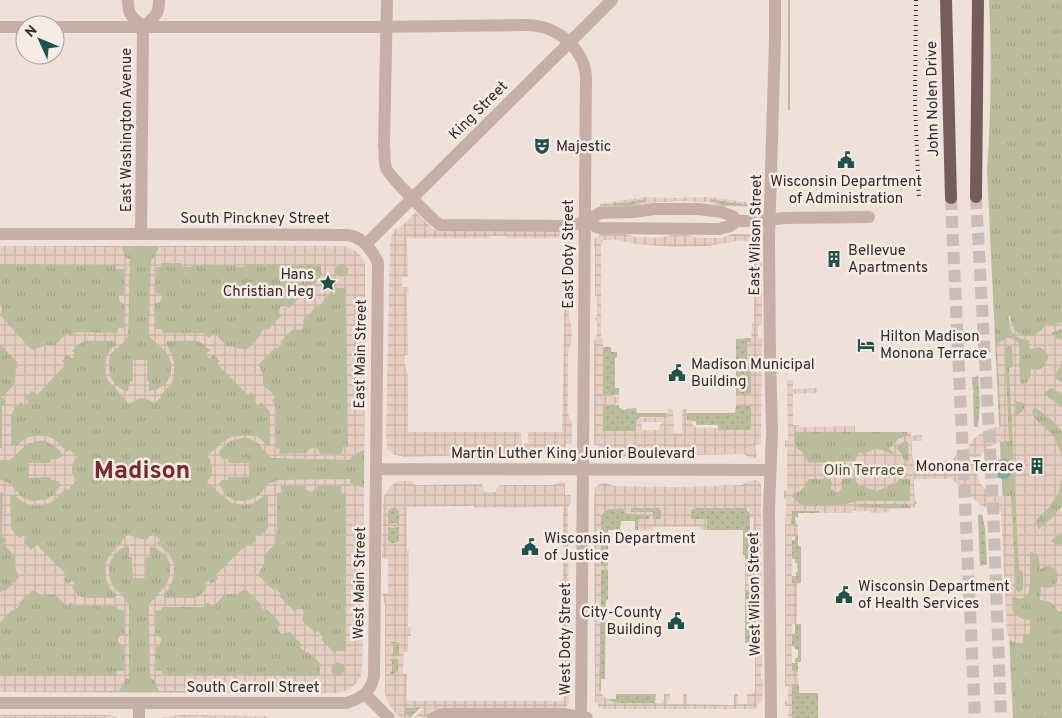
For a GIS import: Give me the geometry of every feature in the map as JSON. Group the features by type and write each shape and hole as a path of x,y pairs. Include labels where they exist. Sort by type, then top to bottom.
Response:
{"main road":[{"name":"John Nolen Drive","path":"946,0 950,198"},
{"path":"976,196 978,0"}],"street":[{"name":"East Washington Avenue","path":"128,0 128,11 143,27"},
{"name":"East Washington Avenue","path":"142,234 143,27 159,11 159,0"},
{"path":"387,0 384,145 387,172 440,225 567,226 585,222 600,213 655,209 698,209 722,212 734,217 737,221"},
{"name":"King Street","path":"366,244 612,0"},
{"name":"East Wilson Street","path":"770,470 772,432 770,220 776,38 775,0"},
{"path":"65,27 534,25 556,32 569,43"},
{"path":"0,27 15,27"},
{"name":"East Doty Street","path":"569,43 576,50 586,70 582,470"},
{"path":"585,222 599,228 719,229 730,226 737,221 785,218 869,217"},
{"name":"South Pinckney Street","path":"0,234 348,235 354,236 366,244"},
{"name":"East Main Street","path":"366,244 378,263 376,469"},
{"name":"Martin Luther King Junior Boulevard","path":"376,469 770,470"},
{"name":"West Main Street","path":"365,694 372,686 374,676 376,469"},
{"name":"West Doty Street","path":"582,470 583,718"},
{"name":"West Wilson Street","path":"770,470 771,718"},
{"path":"365,694 389,718"},
{"name":"South Carroll Street","path":"0,704 346,703 357,700 365,694"},
{"path":"139,703 139,718"},
{"path":"433,718 444,714 563,714 583,718"}],"green space":[{"path":"788,0 790,0 790,110 788,110"},
{"path":"989,0 1062,0 1062,718 1013,718 987,170 991,85"},
{"path":"710,198 742,203 742,205 723,205 709,201"},
{"path":"645,199 645,202 632,205 613,205 612,203 621,203"},
{"path":"0,246 343,246 359,254 365,270 362,669 359,679 353,686 345,691 335,693 0,692"},
{"path":"752,338 751,342 747,342 747,364 751,364 751,395 736,395 736,339"},
{"path":"603,347 611,347 611,352 617,352 617,357 615,358 615,388 619,388 619,395 603,395"},
{"path":"978,375 980,402 978,427 974,427 972,377"},
{"path":"603,405 619,405 619,408 622,410 636,408 637,413 667,413 667,417 640,417 636,421 636,431 603,431"},
{"path":"736,406 751,406 751,430 718,430 718,425 696,425 695,421 687,421 687,413 735,413"},
{"name":"Olin Terrace","path":"794,432 911,432 915,508 792,510"},
{"path":"747,507 747,511 750,512 750,552 755,552 755,556 745,560 743,555 743,530 707,530 707,519 691,519 691,509"},
{"path":"390,508 397,508 399,510 399,525 397,523 388,524 388,510"},
{"path":"623,508 625,513 650,515 650,519 639,519 638,530 635,530 635,521 621,521 620,530 608,530 608,565 601,565 601,515 608,509"},
{"path":"631,508 659,508 661,510 661,519 653,519 653,512 631,512"},
{"path":"791,511 819,511 819,513 798,513 798,517 795,517 796,524 791,524"},
{"path":"982,514 985,528 987,564 980,566 978,515"},
{"path":"388,526 391,528 399,527 399,541 397,543 390,543 388,541"},
{"path":"795,536 798,536 798,546 801,546 801,583 792,584 792,576 796,576 798,571 795,559 792,559 792,540 795,540"},
{"path":"601,570 608,570 608,600 606,600 605,679 601,679 601,691 599,690"},
{"path":"745,590 750,590 750,600 755,600 755,642 745,643"},
{"path":"795,624 801,624 801,662 798,662 798,672 792,672 792,663 795,663 795,658 798,658 798,650 792,646 792,634 795,634"},
{"path":"391,641 399,644 399,656 390,656"},
{"path":"390,659 398,659 398,672 396,674 390,674 389,672 392,672 392,662"},
{"path":"792,683 799,684 799,693 818,693 818,718 792,718"},
{"path":"616,694 656,694 655,703 623,703 606,699 616,699"},
{"path":"421,707 410,718 405,714 405,708"}],"shaded area":[{"path":"645,197 711,197 743,202 756,201 757,207 721,206 707,202 678,201 648,203 631,207 600,207 600,204","holes":["645,199 645,202 632,205 613,205 613,203","710,199 741,203 742,205 723,205 710,202"]},
{"path":"416,212 433,229 438,230 567,231 567,237 570,238 569,315 572,330 568,353 568,413 572,422 572,444 566,444 565,456 557,457 543,453 405,457 395,455 388,450 386,436 390,245 391,237 396,228 398,230","holes":["490,236 506,236 506,238 563,238 563,256 566,262 562,432 528,432 528,443 522,444 521,432 408,432 408,376 404,361 405,355 408,355 407,294 409,294 408,287 402,287 402,277 408,277 407,238 490,238"]},
{"path":"603,233 622,233 636,237 659,238 671,235 687,235 699,238 722,238 732,234 757,234 757,240 762,240 762,324 758,326 758,337 762,338 761,444 755,445 757,458 750,458 744,454 608,457 600,455 599,445 594,445 594,341 597,331 595,318 597,316 597,297 595,295 594,243 595,238 599,238 599,235","holes":["612,239 636,244 675,247 708,246 742,240 754,243 754,322 752,323 751,342 747,342 747,364 751,364 751,394 736,395 736,406 751,406 751,430 697,428 692,424 693,421 687,420 687,409 682,409 682,433 674,433 673,409 668,409 667,417 639,418 636,421 636,431 603,431 603,405 619,403 619,397 603,394 601,243 603,240","641,422 662,422 662,423 659,426 659,430 642,430"]},
{"path":"0,246 121,247 127,259 130,259 128,336 111,354 109,370 115,384 128,391 130,381 133,381 133,360 147,360 149,391 156,390 164,385 171,374 171,363 167,353 150,337 149,332 151,259 153,259 159,247 343,246 351,248 360,255 365,263 364,450 352,456 350,460 272,458 259,444 249,438 243,438 230,441 219,453 222,459 228,459 228,463 249,463 249,477 228,477 228,480 222,480 219,484 226,496 234,500 252,499 260,494 268,484 278,480 350,479 350,483 364,488 362,669 359,679 351,688 335,693 159,691 153,679 150,678 149,605 167,584 170,575 170,564 164,554 151,546 149,557 146,557 146,578 133,578 132,557 129,557 129,547 127,546 120,549 113,557 109,568 112,585 129,606 129,679 126,679 119,691 0,692 0,675 117,675 117,671 124,671 124,646 119,643 118,639 124,634 124,610 117,609 117,606 75,606 71,602 67,606 54,594 43,595 33,590 19,603 20,605 14,611 12,610 0,622 0,593 3,590 5,591 19,577 15,568 15,556 3,544 7,540 2,536 3,493 0,492 0,480 10,484 21,496 28,500 47,499 61,485 58,481 51,480 51,477 29,478 29,463 50,463 51,459 58,459 63,455 49,443 37,441 27,444 10,460 0,460 0,448 2,448 2,406 6,402 2,397 14,385 15,371 18,363 0,344 0,315 32,350 46,345 55,345 67,333 71,336 75,332 117,333 118,328 124,328 125,304 119,300 119,296 124,294 124,269 116,269 116,265 0,264","holes":["162,263 181,263 182,267 192,267 192,265 236,265 236,267 246,267 246,264 290,264 290,266 321,264 321,272 323,274 310,288 308,286 289,308 284,305 280,307 279,313 281,316 268,330 265,328 260,333 261,335 246,350 226,345 214,333 209,338 204,333 163,333 162,329 155,329 155,304 160,302 162,298 161,295 156,293 156,267 162,267","340,264 345,264 348,274 342,277 338,276 335,268","336,286 338,288 346,288 348,447 343,447 342,454 320,454 318,449 314,448 309,449 307,453 279,454 280,449 276,448 276,406 272,401 276,396 263,385 263,375 259,364 275,348 282,344 280,342 293,329 301,330 304,326 303,320 323,302","85,341 115,341 115,345 110,350 105,362 107,379 129,404 141,398 155,403 171,384 173,378 175,366 167,341 197,341 210,350 207,353 209,358 214,355 220,361 217,364 248,395 251,392 257,398 254,400 255,404 258,405 261,402 270,412 270,445 267,445 258,437 249,435 234,436 227,439 207,456 210,459 212,469 212,475 207,482 231,503 243,505 254,503 268,495 268,528 260,536 256,534 254,536 256,540 250,546 248,544 237,554 216,575 218,578 211,584 208,581 205,582 204,584 207,588 198,597 164,598 164,594 173,579 174,564 170,555 157,543 160,540 153,533 147,539 141,539 129,533 109,556 105,566 106,577 109,587 115,594 115,598 85,598 79,596 72,588 75,584 74,582 72,581 68,584 63,580 67,575 37,545 31,550 24,542 27,537 23,535 20,538 11,529 10,495 14,495 29,505 42,505 54,500 66,488 68,490 77,480 72,473 73,463 77,457 70,450 67,452 54,439 46,436 29,437 16,446 11,446 11,415 15,408 21,402 24,405 27,404 28,401 25,398 32,391 37,395 65,365 62,361 67,355 72,358 74,357 75,353 72,351","281,486 305,486 311,492 318,486 341,486 342,493 346,493 346,651 334,653 321,639 323,637 318,631 315,633 302,620 303,610 298,609 294,611 279,596 281,594 275,588 273,590 258,575 264,564 264,555 275,544 277,493 281,493","245,589 261,604 265,611 267,609 280,623 278,628 280,633 290,632 302,645 300,647 322,665 320,667 320,676 244,674 185,674 185,676 162,675 162,671 156,671 156,647 160,644 161,638 156,635 155,611 161,610 162,607 204,607 208,602 213,607 225,594 237,594","337,662 343,664 345,668 344,672 339,676 334,675 331,671 332,666"]},
{"path":"1011,315 1014,329 1023,336 1035,335 1043,329 1045,323 1053,326 1062,322 1062,329 1051,333 1062,340 1062,364 1055,378 1062,382 1062,394 1052,388 1044,394 1062,407 1062,432 1053,421 1034,407 1032,412 1034,418 1054,437 1062,459 1062,477 1058,494 1036,522 1039,529 1062,506 1062,532 1051,541 1057,545 1062,544 1062,610 1058,612 1050,602 1040,600 1041,587 1048,588 1056,584 1057,571 1052,567 1046,566 1040,569 1039,557 1037,554 1030,552 1029,592 1022,599 1012,597 1015,614 1022,619 1030,620 1030,634 1023,634 1023,643 1016,643 1010,640 1007,633 1001,512 980,505 965,488 952,479 913,479 914,501 917,501 915,508 911,508 908,504 859,504 856,505 857,507 890,508 890,512 870,513 870,511 853,511 853,513 819,513 819,511 792,511 791,524 798,524 798,536 792,537 792,583 797,583 797,624 792,624 792,671 798,672 799,684 792,684 792,718 788,718 789,706 785,706 785,701 788,701 788,687 785,686 786,499 784,498 784,491 787,490 787,448 785,447 785,440 788,440 787,380 793,380 793,389 818,388 817,393 793,394 793,425 799,425 799,427 855,426 855,432 794,432 793,446 801,451 809,463 854,461 860,452 862,454 875,449 883,450 893,455 894,453 889,449 890,447 897,440 907,436 907,432 911,432 911,436 922,435 922,441 911,441 912,461 952,461 957,454 965,452 972,440 980,434 990,428 1001,427 997,347 999,343 1006,338 1010,338 1019,344 1020,384 1026,383 1030,378 1031,368 1034,370 1040,369 1048,359 1048,355 1044,350 1039,347 1030,349 1029,340 1021,339 1011,331 1008,317","holes":["1007,346 1012,348 1013,365 1009,368 1019,570 1023,573 1023,589 1020,592 1016,589 1011,496 991,494 979,481 976,469 979,457 988,447 999,442 1009,441 1005,349","1016,401 1026,404 1022,412 1015,415","905,441 908,442 909,461 904,460 896,448","854,478 860,487 862,485 877,491 893,483 896,484 899,479 910,479 910,501 858,501 841,505 809,506 800,504 792,497 792,494 800,491 809,479 831,479 831,482 833,482 831,489 836,492 841,489 842,485 840,482 842,482 842,479"]},
{"path":"411,481 415,485 482,484 484,492 496,492 496,488 500,485 553,485 561,482 565,483 565,495 571,495 571,502 568,507 569,702 566,707 435,709 425,718 414,718 423,709 421,707 405,708 405,714 409,718 401,718 391,708 385,692 385,606 382,593 388,593 388,559 382,558 384,496 394,483","holes":["407,507 563,507 563,701 407,701 407,674 403,673 404,652 408,652 408,636 411,636 411,627 408,627 409,550 407,550","391,508 397,508 399,511 399,525 397,523 388,524 388,510","388,527 399,527 399,541 396,543 388,541","391,642 399,644 399,656 391,656 393,654 393,643","390,659 398,659 398,672 396,674 390,674 392,672 392,661"]},
{"path":"750,481 759,481 761,485 762,702 757,704 754,709 598,708 598,704 595,702 595,488 601,483 608,483 614,486 676,487 741,485","holes":["623,508 625,513 650,515 649,519 639,519 638,530 653,530 654,527 700,527 701,530 707,530 707,519 691,519 691,510 696,508 749,508 750,518 753,518 753,552 755,552 755,556 745,560 745,590 754,590 755,692 747,694 747,704 738,704 738,694 734,694 734,705 687,704 687,694 683,694 683,704 668,704 670,694 664,694 662,703 619,703 610,702 601,694 599,690 601,570 608,570 608,565 601,565 601,515 608,509","631,508 659,508 661,510 661,519 653,519 653,512 631,512"]},
{"path":"0,715 109,715 119,718 0,718"},
{"path":"180,715 266,716 267,718 161,718"}],"water":[{"path":"1003,459 1010,462 1013,469 1010,476 1003,479 996,476 993,469 996,462"}],"tunnel":[{"path":"976,197 993,505 1001,718"},
{"path":"951,198 975,718"}],"railway":[{"path":"916,0 915,104 919,199"}],"place":[{"name":"Majestic","path":"542,146"},
{"name":"Wisconsin Department of Administration","path":"846,160"},
{"name":"Bellevue Apartments","path":"834,259"},
{"name":"Hans Christian Heg","path":"328,283"},
{"name":"Hilton Madison Monona Terrace","path":"866,345"},
{"name":"Madison Municipal Building","path":"677,373"},
{"name":"Monona Terrace","path":"1037,466"},
{"name":"Wisconsin Department of Justice","path":"530,547"},
{"name":"Wisconsin Department of Health Services","path":"844,595"},
{"name":"City-County Building","path":"676,621"}],"district":[{"name":"Madison","path":"142,469"}]}
